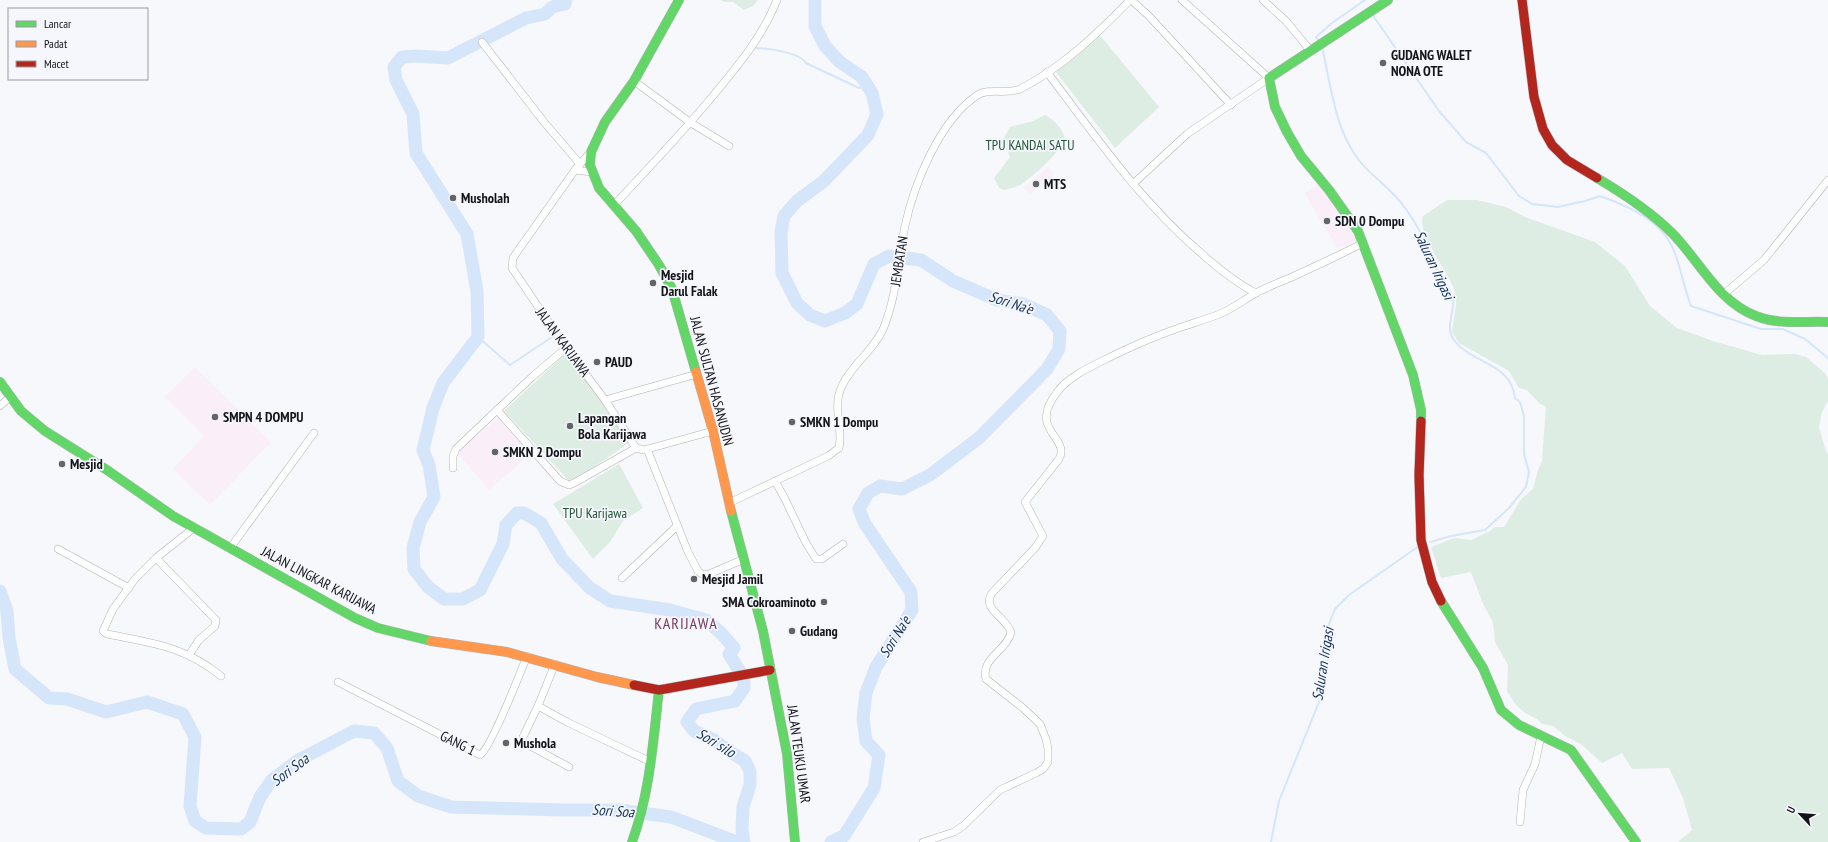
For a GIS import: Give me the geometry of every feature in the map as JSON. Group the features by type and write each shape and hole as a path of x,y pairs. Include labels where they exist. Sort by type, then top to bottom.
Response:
{"main road":[{"name":"JALAN SULTAN HASANUDIN","path":"679,0 634,81 605,122 591,152 590,165 599,188 645,243 672,289 713,431 729,503 763,631 770,670"},
{"path":"1388,0 1269,78 1275,107 1301,156 1329,190 1358,231 1413,376 1421,410 1419,475 1421,540 1432,582 1438,597 1483,668 1501,710 1519,725 1571,750 1636,842"},
{"path":"1522,0 1530,51 1533,92 1542,129 1548,140 1567,160 1635,202 1662,223 1724,294 1750,314 1763,319 1784,322 1828,322"},
{"name":"JALAN LINGKAR KARIJAWA","path":"0,382 21,410 44,431 107,470 173,516 231,547 283,579 355,618 378,628 419,639 528,656 597,677 659,690 755,674 770,670"},
{"name":"JALAN TEUKU UMAR","path":"770,670 789,768 795,842"},
{"path":"632,842 638,828 646,798 659,690"}],"street":[{"path":"613,206 691,123 756,41 769,21 778,0"},
{"path":"1130,0 1148,15 1231,105"},
{"name":"JEMBATAN","path":"775,480 828,456 839,448 838,394 844,383 882,332 894,297 905,226 919,180 936,143 952,120 966,105 982,92 1015,91 1047,72 1100,31 1130,0"},
{"path":"1134,184 1187,134 1269,78 1182,0"},
{"path":"1263,0 1286,21 1310,50"},
{"path":"482,42 578,167 592,172"},
{"path":"1047,72 1134,184 1162,216 1184,239 1232,279 1256,293"},
{"path":"634,81 691,123 729,146"},
{"path":"578,167 591,152"},
{"name":"JALAN KARIJAWA","path":"578,167 518,252 512,265 514,272 566,348 605,400 636,448"},
{"path":"1724,294 1764,260 1828,180"},
{"path":"924,842 954,832 963,826 1000,790 1043,769 1048,760 1046,739 1040,724 1023,708 989,682 986,679 985,670 990,660 1008,640 1011,632 1007,624 988,604 988,600 992,592 1036,548 1043,536 1024,502 1059,459 1062,452 1061,446 1048,428 1046,422 1046,413 1058,391 1085,370 1113,356 1174,330 1223,312 1256,293 1363,243"},
{"path":"453,468 453,456 456,449 532,377 566,348"},
{"path":"605,400 697,374"},
{"path":"0,406 10,397"},
{"path":"497,410 552,474 564,484 569,485 636,448 641,450 647,449 713,431"},
{"path":"231,547 314,433"},
{"path":"647,449 677,526 698,571 702,574 710,574 744,559"},
{"path":"729,503 775,480 806,543 816,559 822,559 843,544"},
{"path":"622,578 677,526"},
{"path":"195,527 156,558 135,579 109,615 103,628 104,633 162,645 189,655 205,664 221,676"},
{"path":"58,549 129,588"},
{"path":"156,558 216,620 215,626 199,640 189,655"},
{"name":"GANG 1","path":"338,682 480,755 484,752 494,734 528,656"},
{"path":"556,664 523,737 523,742 569,768"},
{"path":"538,706 651,762"},
{"path":"1520,822 1523,790 1535,764 1541,736"}],"shaded area":[{"path":"1048,167 1054,174 1030,194 1024,187"},
{"path":"1321,181 1359,240 1337,248 1305,194"},
{"name":"SMPN 4 DOMPU","path":"195,367 271,442 210,505 173,469 204,436 165,397"},
{"name":"SMKN 2 Dompu","path":"501,415 533,452 489,490 457,453"}],"green space":[{"path":"721,0 758,0 753,6 744,10 733,2 724,2"},
{"path":"1099,34 1159,107 1115,148 1056,72"},
{"name":"TPU KANDAI SATU","path":"1045,115 1055,122 1061,130 1064,137 1062,145 1046,164 1022,184 1005,190 999,188 994,178 1010,157 1003,140 1010,127 1033,121"},
{"path":"1447,200 1477,200 1506,207 1525,217 1595,242 1625,266 1650,306 1677,328 1713,341 1762,355 1795,354 1806,357 1825,373 1828,379 1828,401 1822,412 1819,427 1828,454 1828,842 1678,842 1692,830 1683,798 1669,768 1632,769 1622,753 1602,763 1581,744 1565,736 1553,726 1542,724 1537,719 1525,713 1515,704 1507,691 1508,665 1495,642 1493,622 1483,604 1471,572 1441,578 1431,547 1454,538 1471,540 1495,527 1504,527 1521,499 1533,489 1542,461 1546,407 1539,403 1527,390 1519,388 1509,371 1459,343 1452,332 1456,305 1454,289 1428,241 1422,223 1423,216"},
{"name":"Lapangan Bola Karijawa","path":"567,352 633,440 571,483 504,411"},
{"name":"TPU Karijawa","path":"619,464 643,508 623,521 610,542 593,559 553,504"}],"waterway":[{"name":"Sori silo","path":"566,0 565,4 552,7 545,14 526,18 448,58 416,56 402,57 394,67 396,80 413,114 416,153 467,234 477,291 478,337 443,383 433,408 423,450 429,465 434,497 420,522 413,548 414,569 428,587 444,599 463,599 480,590 503,544 506,525 517,513 524,513 541,523 562,559 590,588 610,601 670,610 706,620 722,634 734,648 729,654 744,678 744,688 735,701 696,709 687,722 694,731 714,740 745,761 750,771 750,785 743,807 742,829 744,842"},
{"name":"Sori Na'e","path":"815,0 815,26 825,46 840,62 862,77 872,93 877,114 868,135 824,181 797,201 784,216 781,232 782,273 797,303 810,315 825,321 845,313 857,304 874,264 889,256 921,260 953,281 997,300 1023,304 1047,315 1060,331 1059,349 1047,369 979,438 930,475 902,489 880,486 868,493 859,509 865,524 911,592 912,610 876,667 866,693 863,718 866,741 879,755 874,788 844,836 831,842"},
{"path":"1319,41 1316,37 1332,23 1365,0"},
{"path":"1372,14 1439,111 1466,142 1486,153 1519,196 1532,204 1558,207 1600,196 1622,204 1653,223 1669,240 1674,251 1691,306 1761,329 1783,329 1805,339 1828,358"},
{"name":"Saluran Irigasi","path":"1322,47 1335,108 1339,122 1350,147 1362,164 1406,208 1418,228 1434,264 1453,298 1450,323 1450,333 1452,337 1459,346 1468,353 1498,370 1506,377 1512,386 1515,398 1520,402 1524,416 1524,454 1529,472 1526,487 1509,508 1485,530 1451,536 1430,542"},
{"path":"754,48 790,53 802,59 806,63 859,88 868,85"},
{"path":"478,337 510,365 555,335"},
{"name":"Saluran Irigasi","path":"1271,842 1279,801 1321,697 1329,646 1329,624 1335,609 1349,595 1419,546"},
{"name":"Sori Soa","path":"0,591 7,611 9,638 15,669 49,698 67,699 106,712 147,702 183,714 195,737 190,806 195,821 206,828 241,829 250,822 260,797 272,780 297,761 354,731 374,733 387,748 398,781 418,796 451,807 620,810 671,817 737,842"}],"traffic: fast":[{"path":"679,0 634,81 605,122 591,152 590,165 599,188 636,231 659,265 672,289 696,372"},
{"path":"1388,0 1269,78 1275,107 1287,132 1301,156 1329,190 1358,231 1413,375 1421,410 1421,421"},
{"path":"1597,178 1636,203 1664,225 1682,244 1720,291 1743,310 1773,321 1828,322"},
{"path":"0,382 21,411 45,431 107,470 173,516 355,618 378,628 431,641"},
{"path":"731,511 763,631 787,754 795,842"},
{"path":"1441,601 1483,668 1501,710 1519,725 1571,750 1636,842"},
{"path":"632,842 647,786 653,748 659,690"}],"traffic: slow":[{"path":"696,372 713,431 731,511"},
{"path":"431,641 507,652 597,677 634,685"}],"traffic: jam":[{"path":"1522,0 1534,97 1543,129 1552,145 1567,160 1597,178"},
{"path":"1421,421 1419,475 1421,540 1432,582 1441,601"},
{"path":"634,685 659,690 770,670"}],"place":[{"name":"GUDANG WALET NONA OTE","path":"1383,63"},
{"name":"MTS","path":"1036,184"},
{"name":"Musholah","path":"453,198"},
{"name":"SDN 0 Dompu","path":"1327,221"},
{"name":"Mesjid Darul Falak","path":"653,283"},
{"name":"PAUD","path":"597,362"},
{"name":"SMPN 4 DOMPU","path":"215,417"},
{"name":"SMKN 1 Dompu","path":"792,422"},
{"name":"Lapangan Bola Karijawa","path":"570,426"},
{"name":"SMKN 2 Dompu","path":"495,452"},
{"name":"Mesjid","path":"62,464"},
{"name":"Mesjid Jamil","path":"694,579"},
{"name":"SMA Cokroaminoto","path":"824,602"},
{"name":"Gudang","path":"792,631"},
{"name":"Mushola","path":"506,743"}],"district":[{"name":"KARIJAWA","path":"686,623"}]}
